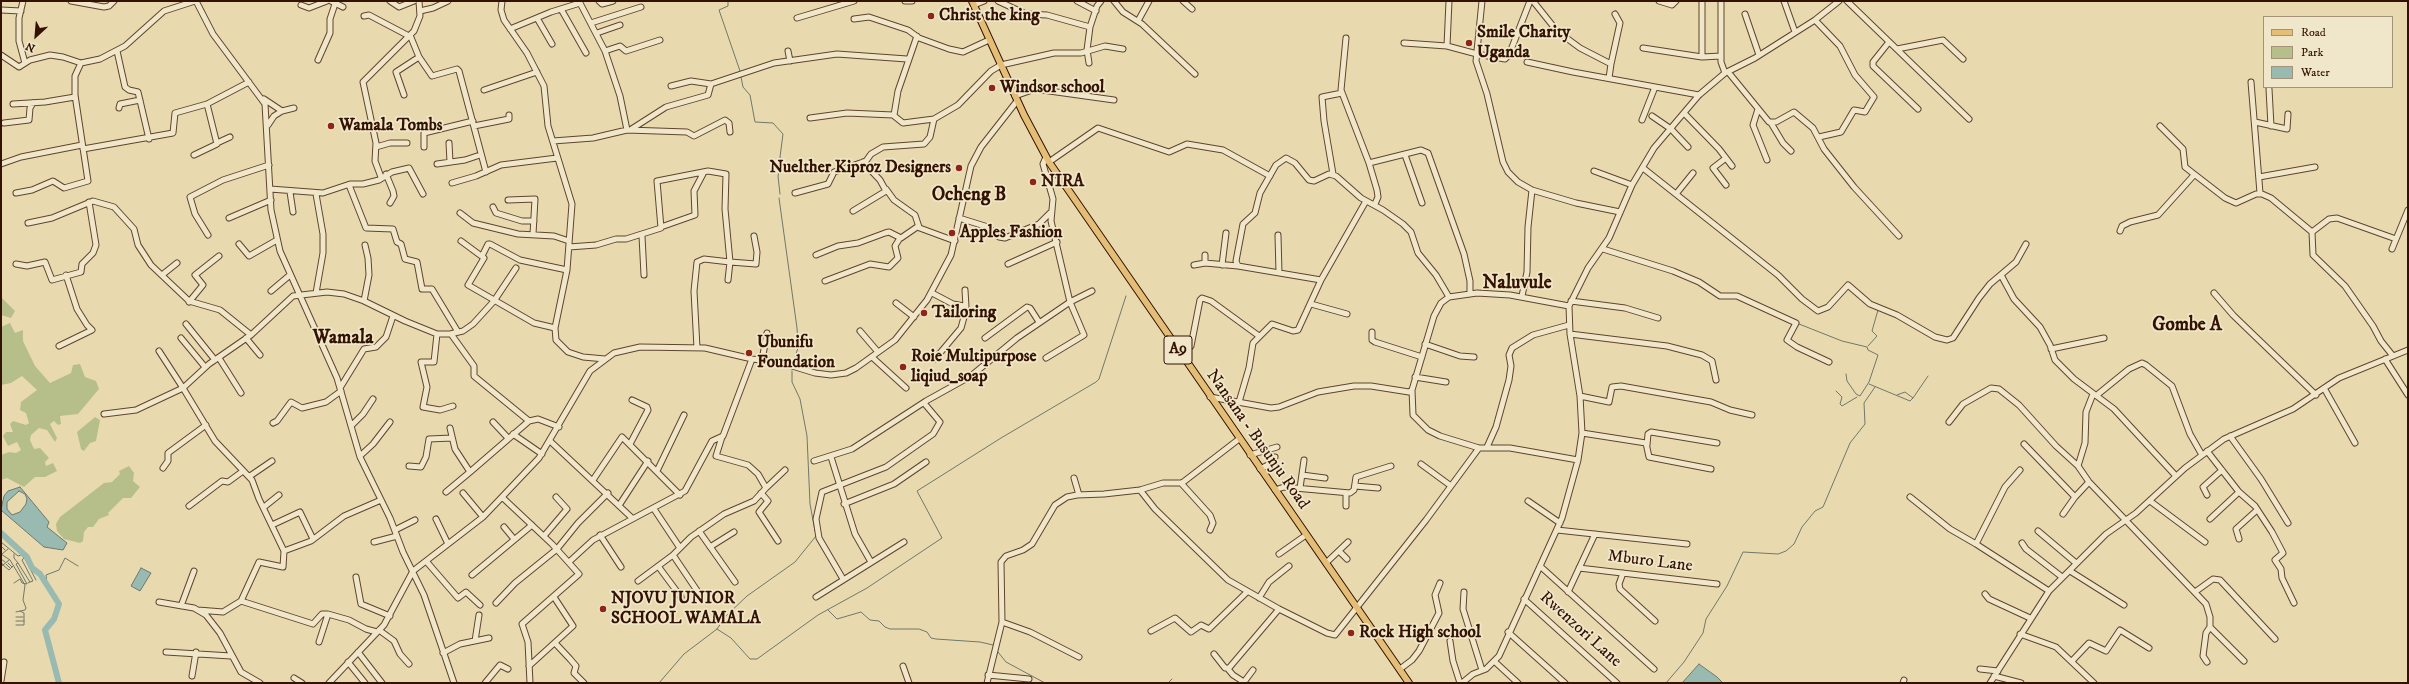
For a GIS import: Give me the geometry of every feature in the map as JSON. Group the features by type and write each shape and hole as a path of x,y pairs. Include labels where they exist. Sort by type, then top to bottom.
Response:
{"main road":[{"name":"Nansana - Busunju Road","path":"973,3 1016,98 1048,160 1250,455 1409,683"}],"street":[{"path":"23,1 18,42 25,63"},
{"path":"71,1 104,7 109,6 114,1"},
{"path":"1,56 14,66 19,67 25,63 50,55 63,57 81,63 106,57 117,51 161,13 196,1 213,34 249,82 263,99 282,111"},
{"path":"301,5 309,8 327,1"},
{"path":"390,1 399,7 414,1"},
{"path":"390,203 394,196 393,191 374,161 376,147 369,102 363,82 409,36 418,24 420,11 419,1"},
{"path":"420,11 433,8 448,1"},
{"path":"502,1 502,15 537,72 546,95 548,126 572,204 568,270 555,328 556,340 562,348 582,357 605,359"},
{"path":"599,1 602,4 613,1"},
{"path":"797,18 854,1"},
{"path":"905,1 912,1"},
{"path":"973,3 984,1"},
{"path":"998,1 1026,14 1047,15 1090,27"},
{"path":"1077,1 1096,11"},
{"path":"1089,63 1087,50 1090,27 1101,1"},
{"path":"1114,1 1123,12 1138,21 1195,74"},
{"path":"1138,21 1149,1"},
{"path":"1183,1 1192,9"},
{"path":"1447,46 1449,1"},
{"path":"1482,1 1477,64 1487,94 1503,162 1512,177 1532,190 1576,203 1620,212"},
{"path":"1404,43 1447,46 1503,59 1508,57 1530,1"},
{"path":"1534,1 1556,30 1580,48 1612,64"},
{"path":"1659,1 1670,5 1676,1"},
{"path":"1702,1 1702,57"},
{"path":"1721,1 1721,56 1727,73 1771,123 1783,143 1791,150"},
{"path":"1784,1 1795,32"},
{"path":"1450,641 1453,661 1461,683 1472,674 1482,670 1494,662 1560,523 1578,460 1582,433 1580,396 1569,325 1570,304 1588,268 1603,249 1632,185 1654,148 1699,95 1727,73 1815,20 1839,1"},
{"path":"1846,1 1969,119"},
{"path":"510,28 580,2 605,51 620,96 628,130"},
{"path":"318,60 330,33 330,17 333,3 342,7"},
{"path":"591,23 641,7"},
{"path":"561,9 586,53"},
{"path":"1,10 21,11"},
{"path":"1610,78 1620,23 1616,14"},
{"path":"1745,14 1759,55"},
{"path":"364,16 369,15 409,36 419,57 432,76 459,69 480,155 486,172"},
{"path":"854,19 869,17 908,30 917,36 949,49 963,52 989,40"},
{"path":"537,18 552,44"},
{"path":"1815,20 1842,49 1855,76 1874,97 1865,112 1854,110 1841,132 1819,137"},
{"path":"597,33 620,25"},
{"path":"894,115 898,90 907,59 917,36"},
{"path":"1346,38 1342,93 1369,163 1377,190 1378,197 1375,204"},
{"path":"605,51 620,46 626,51 660,40"},
{"path":"1897,49 1943,40 1963,59"},
{"path":"1889,42 1873,62 1873,66 1918,109"},
{"path":"810,118 847,113 894,115 903,122 934,119 958,105 991,71 1001,65 1054,53 1072,54 1104,46 1123,49"},
{"path":"1643,48 1702,57 1721,56"},
{"path":"117,51 125,87 129,90 137,90 149,139"},
{"path":"788,51 790,61"},
{"path":"671,86 691,81 711,84 774,63 837,54 907,59"},
{"path":"404,95 396,72 419,57"},
{"path":"1527,62 1699,95"},
{"path":"16,193 32,190 53,181 64,188 88,181 75,97 76,76 81,63"},
{"path":"484,90 537,72"},
{"path":"1,164 21,157 82,147 149,139 174,133 175,113 206,104 249,82"},
{"path":"2252,82 2260,193"},
{"path":"628,130 666,107 708,95 711,84"},
{"path":"1642,120 1655,87"},
{"path":"329,683 378,631 390,616 412,571 483,517 503,498 542,454 590,371 605,359 630,348 697,348 762,360 830,376 846,373 872,357 895,340 932,292 951,255 970,166 981,147 1016,98 1035,89 1114,100"},
{"path":"2269,89 2271,126"},
{"path":"1342,93 1322,96 1324,121 1333,174 1366,201 1375,204 1408,229 1418,254 1436,275 1449,297"},
{"path":"13,104 75,97"},
{"path":"263,99 267,126 271,200 277,240 290,275 341,389 360,456 424,595 454,683"},
{"path":"119,108 120,104 140,100"},
{"path":"4,124 29,120 30,107 33,102"},
{"path":"206,104 217,143"},
{"path":"267,126 272,117 282,111 294,108"},
{"path":"1758,109 1753,125 1766,160"},
{"path":"1771,123 1795,112 1819,137 1824,149 1854,187 1898,236"},
{"path":"1684,113 1732,166"},
{"path":"2255,122 2287,129 2288,114"},
{"path":"424,147 424,133 473,123 509,119 509,115"},
{"path":"1652,116 1671,129 1688,147"},
{"path":"795,193 828,184 834,172 863,162 883,147 924,144 930,137 934,119"},
{"path":"553,141 593,138 628,130 687,132 694,136 725,120 729,123 730,132"},
{"path":"2160,126 2183,149 2185,155 2184,165 2194,175 2234,202 2260,193 2271,198 2312,232 2313,255 2345,286 2373,326 2381,341 2393,356"},
{"path":"1046,358 1084,335 1070,302 1050,213 1052,199 1043,164 1098,128 1169,152 1187,144 1223,150 1270,176"},
{"path":"194,155 215,146 217,143 230,137"},
{"path":"376,147 390,143 407,142"},
{"path":"449,143 450,162"},
{"path":"1369,163 1420,150 1426,151 1429,155 1464,254 1470,281 1470,294"},
{"path":"437,164 480,155"},
{"path":"1405,155 1422,203"},
{"path":"452,183 486,172 501,165 557,158"},
{"path":"1238,266 1236,261 1243,224 1255,213 1260,193 1278,162 1286,158 1295,163 1309,180 1314,181 1333,174"},
{"path":"1726,158 1713,168 1726,185"},
{"path":"863,162 894,200 915,215 919,227"},
{"path":"208,235 190,198 223,180 269,165"},
{"path":"2259,177 2315,167"},
{"path":"1643,168 1778,275 1802,300 1818,311 1828,307 1848,285 1870,304 1897,315 1935,337 1947,340 1953,338 1957,334 1979,298 1990,284 2016,262 2026,244"},
{"path":"270,189 316,194 336,190 349,185 363,184 379,180 384,176 411,169 422,194"},
{"path":"1594,171 1632,185"},
{"path":"569,247 596,245 616,239 642,236 695,215 694,191 704,172"},
{"path":"661,228 656,182 704,172 724,173 727,176 725,209 730,262 728,280"},
{"path":"1676,194 1693,173"},
{"path":"2120,230 2122,226 2130,222 2158,215 2194,175"},
{"path":"349,185 366,228 393,229 397,242 401,244 405,258 417,262 422,289 432,289 458,332"},
{"path":"853,211 883,194 886,189"},
{"path":"1522,296 1527,272 1528,227 1532,190"},
{"path":"290,192 293,212"},
{"path":"316,194 323,234 323,253 316,293"},
{"path":"508,200 534,199 533,234"},
{"path":"229,218 271,200"},
{"path":"1239,402 1249,368 1250,350 1253,343 1274,324 1295,332 1299,328 1321,280 1366,201"},
{"path":"16,264 27,266 45,262 52,280 81,272 83,261 95,248 96,241 89,202"},
{"path":"28,223 52,218 89,202 105,203 120,212 134,228 137,242 144,254 162,275 189,302 220,310 249,336 260,355"},
{"path":"493,207 496,213 518,220 534,221"},
{"path":"2392,248 2408,210"},
{"path":"460,213 471,223 518,234 554,236 569,241"},
{"path":"959,218 987,226 1005,238 1039,224 1050,213"},
{"path":"2312,232 2329,219 2337,218 2396,239"},
{"path":"825,281 870,264 889,267 898,258 895,246 900,238 913,228 919,227 955,241"},
{"path":"816,255 838,246 858,243 889,232 900,238"},
{"path":"1222,266 1226,233"},
{"path":"1278,235 1279,272"},
{"path":"642,236 644,275"},
{"path":"697,348 694,291 697,262 704,259 755,265 757,252 754,236"},
{"path":"239,244 249,256 277,240"},
{"path":"461,241 482,256"},
{"path":"1008,264 1057,242"},
{"path":"555,328 534,323 494,302 467,284 484,259 482,256 487,245 490,244 525,261 568,270"},
{"path":"364,301 369,275 368,255 365,245"},
{"path":"1603,249 1673,271 1699,282 1720,296 1737,296 1795,323 1796,325 1787,340 1797,347 1829,362"},
{"path":"1205,254 1205,263"},
{"path":"189,302 203,285 195,275 219,256"},
{"path":"162,275 177,263"},
{"path":"1194,265 1205,263 1222,266 1238,266 1321,280"},
{"path":"104,414 136,410 183,388 205,367 249,336 289,299 299,294 334,293 364,301 393,316 437,334 451,334 474,324 494,302 516,268"},
{"path":"59,346 92,330 77,309 66,275"},
{"path":"271,291 290,275"},
{"path":"2001,275 2014,299 2040,327 2055,360 2095,395 2114,409 2176,476"},
{"path":"935,359 963,324 966,307 965,290"},
{"path":"814,461 864,443 924,403 971,376 998,352 1039,322 1070,302 1092,291"},
{"path":"932,292 966,307"},
{"path":"2214,292 2233,315 2316,395"},
{"path":"1578,460 1523,450 1487,447 1479,448 1440,436 1423,426 1412,412 1412,390 1425,344 1438,308 1449,297 1470,294 1522,296 1570,304 1625,308 1658,318"},
{"path":"1182,355 1191,346 1200,300 1202,298 1212,300 1259,336"},
{"path":"896,303 914,317"},
{"path":"1311,304 1347,314"},
{"path":"985,338 1027,307 1030,308 1039,322"},
{"path":"273,423 277,421 291,402 301,408 326,402 341,389 364,349 376,347 386,337 393,316"},
{"path":"186,324 217,359 241,393"},
{"path":"1487,447 1496,427 1509,380 1511,366 1509,355 1512,348 1533,335 1569,325"},
{"path":"860,331 878,352"},
{"path":"1372,332 1372,340 1375,342 1422,358"},
{"path":"762,360 767,333"},
{"path":"437,334 435,361 421,362 427,386 423,407 440,410 453,406"},
{"path":"451,334 474,366 474,376 529,421"},
{"path":"1570,334 1667,346 1702,355 1712,362 1716,380"},
{"path":"181,338 205,367"},
{"path":"2051,349 2104,338"},
{"path":"1425,344 1460,356 1474,357"},
{"path":"1990,683 2008,658 2030,618 2049,591 2062,577 2070,571 2076,563 2106,534 2126,521 2150,502 2176,476 2207,451 2230,436 2284,414 2351,372 2408,350"},
{"path":"159,602 198,610 223,612 241,601 259,562 283,567 284,551 250,476 243,471 215,441 160,351"},
{"path":"872,357 906,388"},
{"path":"752,359 717,453 719,458 735,460 748,465 758,474 766,488"},
{"path":"2385,359 2408,395"},
{"path":"2078,466 2085,443 2086,412 2095,395 2129,369 2142,363 2172,386 2190,434 2202,455"},
{"path":"1415,377 1446,382"},
{"path":"1210,397 1261,407 1279,407 1318,392 1358,386 1382,387 1400,392 1412,390"},
{"path":"1580,396 1608,402 1611,400 1612,387 1621,386 1711,402 1730,410 1752,415"},
{"path":"2324,388 2355,443"},
{"path":"1949,422 1963,404 1987,390 1999,389 2019,405 2056,446 2078,466 2089,482 2196,592 2209,609 2210,627 2206,633 2203,656 2207,662"},
{"path":"351,426 364,414 373,399"},
{"path":"630,444 648,410 647,407 632,400"},
{"path":"843,579 819,538 816,519 822,492 886,467 932,434 940,422 924,403"},
{"path":"657,471 684,415"},
{"path":"446,492 529,421 538,419 559,427"},
{"path":"360,456 373,444 390,422"},
{"path":"493,422 508,438"},
{"path":"163,468 168,461 168,453 206,425"},
{"path":"450,428 458,456 470,472"},
{"path":"1711,469 1649,457 1647,445 1648,434 1651,432 1717,443"},
{"path":"1582,433 1642,442 1647,445"},
{"path":"513,434 542,454"},
{"path":"2230,436 2261,479 2288,523"},
{"path":"569,562 588,543 600,535 680,494 691,481 712,441 722,437"},
{"path":"409,466 421,467 426,457 429,439 452,438"},
{"path":"593,480 620,438 630,444 680,494"},
{"path":"987,683 1002,622 1001,562 1006,556 1023,550 1032,544 1051,510 1060,500 1079,495 1140,490 1163,483 1181,483 1239,439"},
{"path":"550,441 620,504 632,518"},
{"path":"2024,444 2075,497"},
{"path":"1250,455 1277,447"},
{"path":"1140,490 1155,509 1200,555 1228,580 1279,609 1326,633 1335,635 1479,448"},
{"path":"2207,451 2239,492 2257,510 2272,532 2283,553 2275,560 2281,569 2282,578 2294,603"},
{"path":"831,456 844,504 855,534 871,562"},
{"path":"1260,469 1274,462 1275,457"},
{"path":"1300,488 1304,460"},
{"path":"250,476 272,461"},
{"path":"620,504 648,461"},
{"path":"844,504 894,484 926,462"},
{"path":"1421,464 1451,486"},
{"path":"1275,490 1284,487 1346,493 1353,491 1356,477 1391,466"},
{"path":"638,581 672,555 699,531 724,514 754,501 785,470"},
{"path":"1976,544 2005,487 2020,470"},
{"path":"2208,495 2203,487 2222,470"},
{"path":"188,506 222,481 228,482 243,471"},
{"path":"1302,475 1324,478"},
{"path":"1074,478 1079,495"},
{"path":"2063,514 2075,497 2089,482"},
{"path":"1181,483 1210,515 1213,523 1210,530"},
{"path":"1355,486 1378,488"},
{"path":"2210,519 2239,492"},
{"path":"463,493 483,517"},
{"path":"496,603 515,583 557,550 578,523 608,493"},
{"path":"761,493 768,502 759,512 778,541"},
{"path":"1346,493 1346,506"},
{"path":"264,507 279,495"},
{"path":"1910,496 1950,529 2049,591"},
{"path":"544,536 567,509 556,497"},
{"path":"503,498 544,536 578,572 579,576 522,624 526,634 530,683"},
{"path":"284,551 313,539 344,516 381,500"},
{"path":"1528,501 1560,523"},
{"path":"2150,502 2205,542"},
{"path":"654,508 680,548"},
{"path":"2239,539 2236,529 2257,510"},
{"path":"272,525 300,512 313,539"},
{"path":"436,519 448,544"},
{"path":"395,530 415,520"},
{"path":"472,575 532,525"},
{"path":"504,526 514,539"},
{"path":"1557,530 1687,544"},
{"path":"699,531 735,582"},
{"path":"2038,531 2076,563"},
{"path":"710,547 734,532"},
{"path":"1568,592 1595,534"},
{"path":"600,535 621,567"},
{"path":"1279,554 1306,535"},
{"path":"374,542 397,536"},
{"path":"816,597 904,542"},
{"path":"1326,563 1348,542"},
{"path":"2022,543 2026,549 2062,577"},
{"path":"1339,551 1347,559"},
{"path":"672,555 698,592"},
{"path":"426,561 458,598 466,592 480,605"},
{"path":"658,566 681,596"},
{"path":"1259,598 1269,582 1289,566"},
{"path":"1540,566 1654,669"},
{"name":"Mburo Lane","path":"1579,568 1717,584"},
{"path":"181,606 194,571"},
{"path":"2070,571 2124,605"},
{"path":"1622,573 1619,584 1620,589 1655,621"},
{"path":"356,577 361,604 390,616"},
{"path":"2196,592 2213,579 2220,580 2275,639"},
{"path":"1400,669 1412,660 1420,650 1439,613 1435,592 1440,583"},
{"path":"1151,631 1175,618 1191,632 1201,625 1209,629 1247,592"},
{"path":"1464,592 1463,609 1482,670"},
{"path":"1985,594 2030,618"},
{"path":"529,666 573,626 554,597"},
{"name":"Rwenzori Lane","path":"1524,599 1617,683"},
{"path":"241,601 313,624 322,614 328,614 349,620 366,629 378,631 394,641 400,654 409,664"},
{"path":"1228,669 1256,639 1279,609"},
{"path":"198,610 206,615 220,633 231,656 241,672 249,680 260,683"},
{"path":"319,642 328,614"},
{"path":"475,641 479,615"},
{"path":"1002,622 1030,632 1079,657"},
{"path":"2210,627 2244,661"},
{"path":"2072,661 2089,644 2106,650 2120,630 2149,648"},
{"path":"1508,632 1565,683"},
{"path":"2020,634 2052,644 2094,683"},
{"path":"443,653 460,644 489,638"},
{"path":"555,643 576,666 574,673 584,683"},
{"path":"166,652 196,652 231,656"},
{"path":"192,676 196,652"},
{"path":"358,652 382,683"},
{"path":"1214,654 1233,675 1244,682 1253,670"},
{"path":"1,681 4,662"},
{"path":"348,662 364,683"},
{"path":"1494,662 1518,683"},
{"path":"485,683 500,665 508,669"},
{"path":"903,666 909,683"},
{"path":"1980,669 1998,671"},
{"path":"988,675 1029,679"},
{"path":"1994,676 2021,683"},
{"path":"294,678 302,683"}],"green space":[{"path":"1,297 15,311 11,318 1,315"},
{"path":"10,323 15,333 23,330 23,341 35,366 50,383 71,373 73,365 80,364 85,377 96,381 99,389 78,414 60,416 61,424 58,425 54,421 50,424 57,438 55,442 47,430 39,428 31,435 30,440 34,449 40,448 49,458 45,462 46,466 53,463 57,471 45,477 35,477 24,487 7,478 1,480 1,455 9,452 16,453 21,450 17,442 8,446 3,436 6,432 13,432 10,424 13,421 26,425 29,423 26,413 20,410 21,402 37,390 22,376 11,383 1,385 1,327"},
{"path":"95,417 100,420 96,441 90,443 84,451 81,449 77,432"},
{"path":"129,466 134,473 133,481 140,487 131,498 123,498 108,513 109,515 99,519 93,527 88,527 84,532 83,541 80,543 64,539 57,531 56,524 60,517 104,483 112,482 120,474 119,471"}],"water":[{"path":"20,487 49,522 47,527 67,543 63,550 44,547 1,510 4,496 8,491","holes":["19,491 25,494 27,499 26,504 20,512 12,515 7,509 7,502"]},
{"path":"141,568 151,573 140,591 131,586"},
{"path":"1699,664 1717,677 1723,683 1682,683"}],"waterway":[{"path":"728,1 728,6 719,10 740,71"},
{"path":"741,77 743,87 750,95 755,122 773,123 783,134 780,157 781,164 778,176 780,194"},
{"path":"779,198 797,328 798,348 793,363"},
{"path":"717,629 731,638 750,659 757,659 818,615 867,588 942,538 917,491 1001,438 1096,382 1099,379 1126,296"},
{"path":"1868,346 1877,336 1872,331 1878,310"},
{"path":"1799,324 1842,341 1867,347 1868,350 1878,355 1869,382 1860,396 1856,394 1847,381 1846,374"},
{"path":"792,371 792,382 800,399 807,436 810,504 815,531"},
{"path":"1897,395 1905,392 1913,398 1928,376"},
{"path":"1869,384 1910,401 1913,398"},
{"path":"1666,683 1684,662 1703,633 1706,619 1727,586 1743,552 1778,554 1786,551 1794,544 1802,527 1815,511 1823,507 1850,443 1865,424 1864,403 1875,387"},
{"path":"1836,391 1842,397 1840,404 1842,406 1857,397"},
{"path":"1,533 27,557 32,568 40,574 59,604 54,619 45,630 59,683"},
{"path":"659,683 684,654 717,629 726,616 747,596 795,562 816,536"},
{"path":"1,542 18,556 21,555 24,558 22,560 33,581 30,582"},
{"path":"1,546 5,550"},
{"path":"2,554 8,549"},
{"path":"1,554 10,560 25,585 23,600 26,608 25,610 16,612"},
{"path":"14,554 14,558 18,563 16,564 27,584 22,583 20,579 14,583"},
{"path":"47,585 46,575 59,570 65,558 78,566"},
{"path":"1,559 5,562"},
{"path":"25,559 36,580"},
{"path":"9,560 3,565 9,570 13,566"},
{"path":"1,562 3,565 1,566"},
{"path":"8,563 12,567"},
{"path":"18,563 30,582 28,583"},
{"path":"6,564 10,568"},
{"path":"828,610 837,619 861,612 870,620 879,621 885,627 890,629 919,629 927,632 931,638 980,642 993,645"},
{"path":"16,625 24,625 24,613 20,611"},
{"path":"16,617 23,617"},
{"path":"16,621 24,621"},
{"path":"998,652 1006,662 1045,683"},
{"path":"1168,683 1172,679"}],"place":[{"name":"Christ the king","path":"931,16"},
{"name":"Smile Charity Uganda","path":"1469,43"},
{"name":"Windsor school","path":"992,88"},
{"name":"Wamala Tombs","path":"331,126"},
{"name":"Nuelther Kiproz Designers","path":"959,168"},
{"name":"NIRA","path":"1033,182"},
{"name":"Apples Fashion","path":"952,233"},
{"name":"Tailoring","path":"924,313"},
{"name":"Ubunifu Foundation","path":"749,353"},
{"name":"Roie Multipurpose liqiud_soap","path":"903,367"},
{"name":"NJOVU JUNIOR SCHOOL WAMALA","path":"603,609"},
{"name":"Rock High school","path":"1351,633"}],"district":[{"name":"Ocheng B","path":"969,196"},
{"name":"Naluvule","path":"1517,284"},
{"name":"Gombe A","path":"2187,326"},
{"name":"Wamala","path":"343,339"}]}
